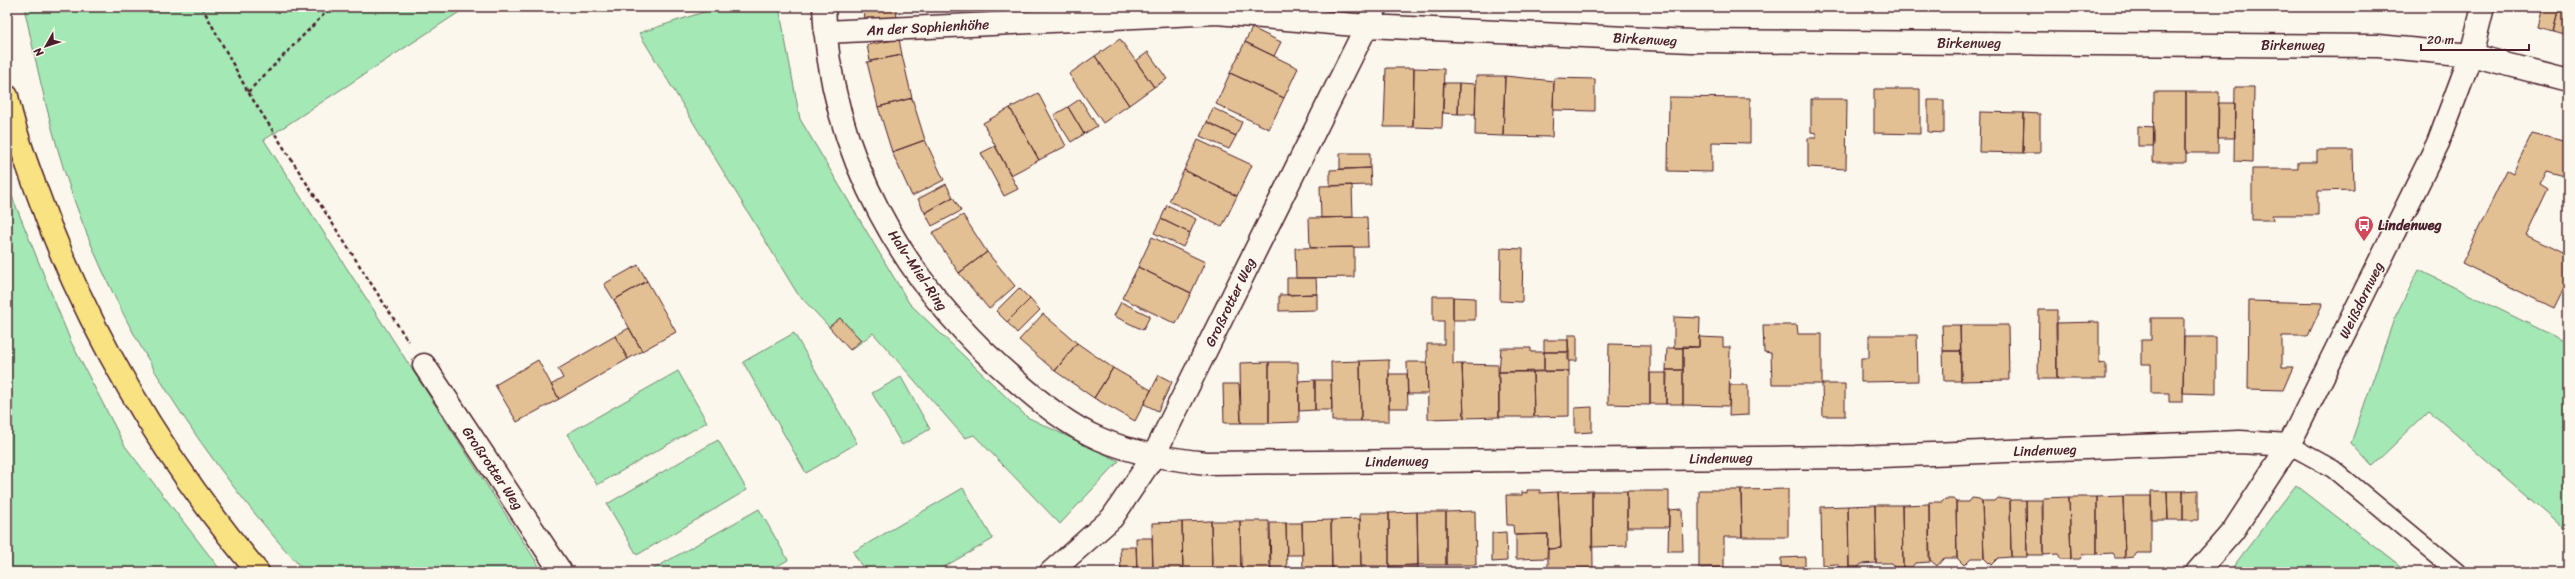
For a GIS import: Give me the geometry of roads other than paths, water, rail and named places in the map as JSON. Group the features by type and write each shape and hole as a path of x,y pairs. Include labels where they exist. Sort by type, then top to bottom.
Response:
{"highway":[{"path":"7,96 25,160 46,218 73,282 108,349 149,421 197,493 258,572"}],"street":[{"name":"Halv-Miel-Ring","path":"824,7 825,32 837,107 862,176 897,245 936,301 989,359 1045,407 1099,439 1153,457"},
{"name":"Weißdornweg","path":"2197,572 2233,531 2289,446 2438,143 2472,55 2483,7"},
{"name":"An der Sophienhöhe","path":"825,32 1217,13 1371,16"},
{"name":"Birkenweg","path":"1371,16 1691,41 2378,46 2472,55 2568,80"},
{"name":"Großrotter Weg","path":"1051,572 1112,518 1153,457 1371,16"},
{"name":"Großrotter Weg","path":"424,365 561,572"},
{"name":"Lindenweg","path":"1153,457 1207,463 1848,457 2240,442 2289,446"}],"lane":[{"path":"2289,446 2333,469 2457,572"}],"place":[{"name":"Lindenweg","path":"2364,242"}]}
